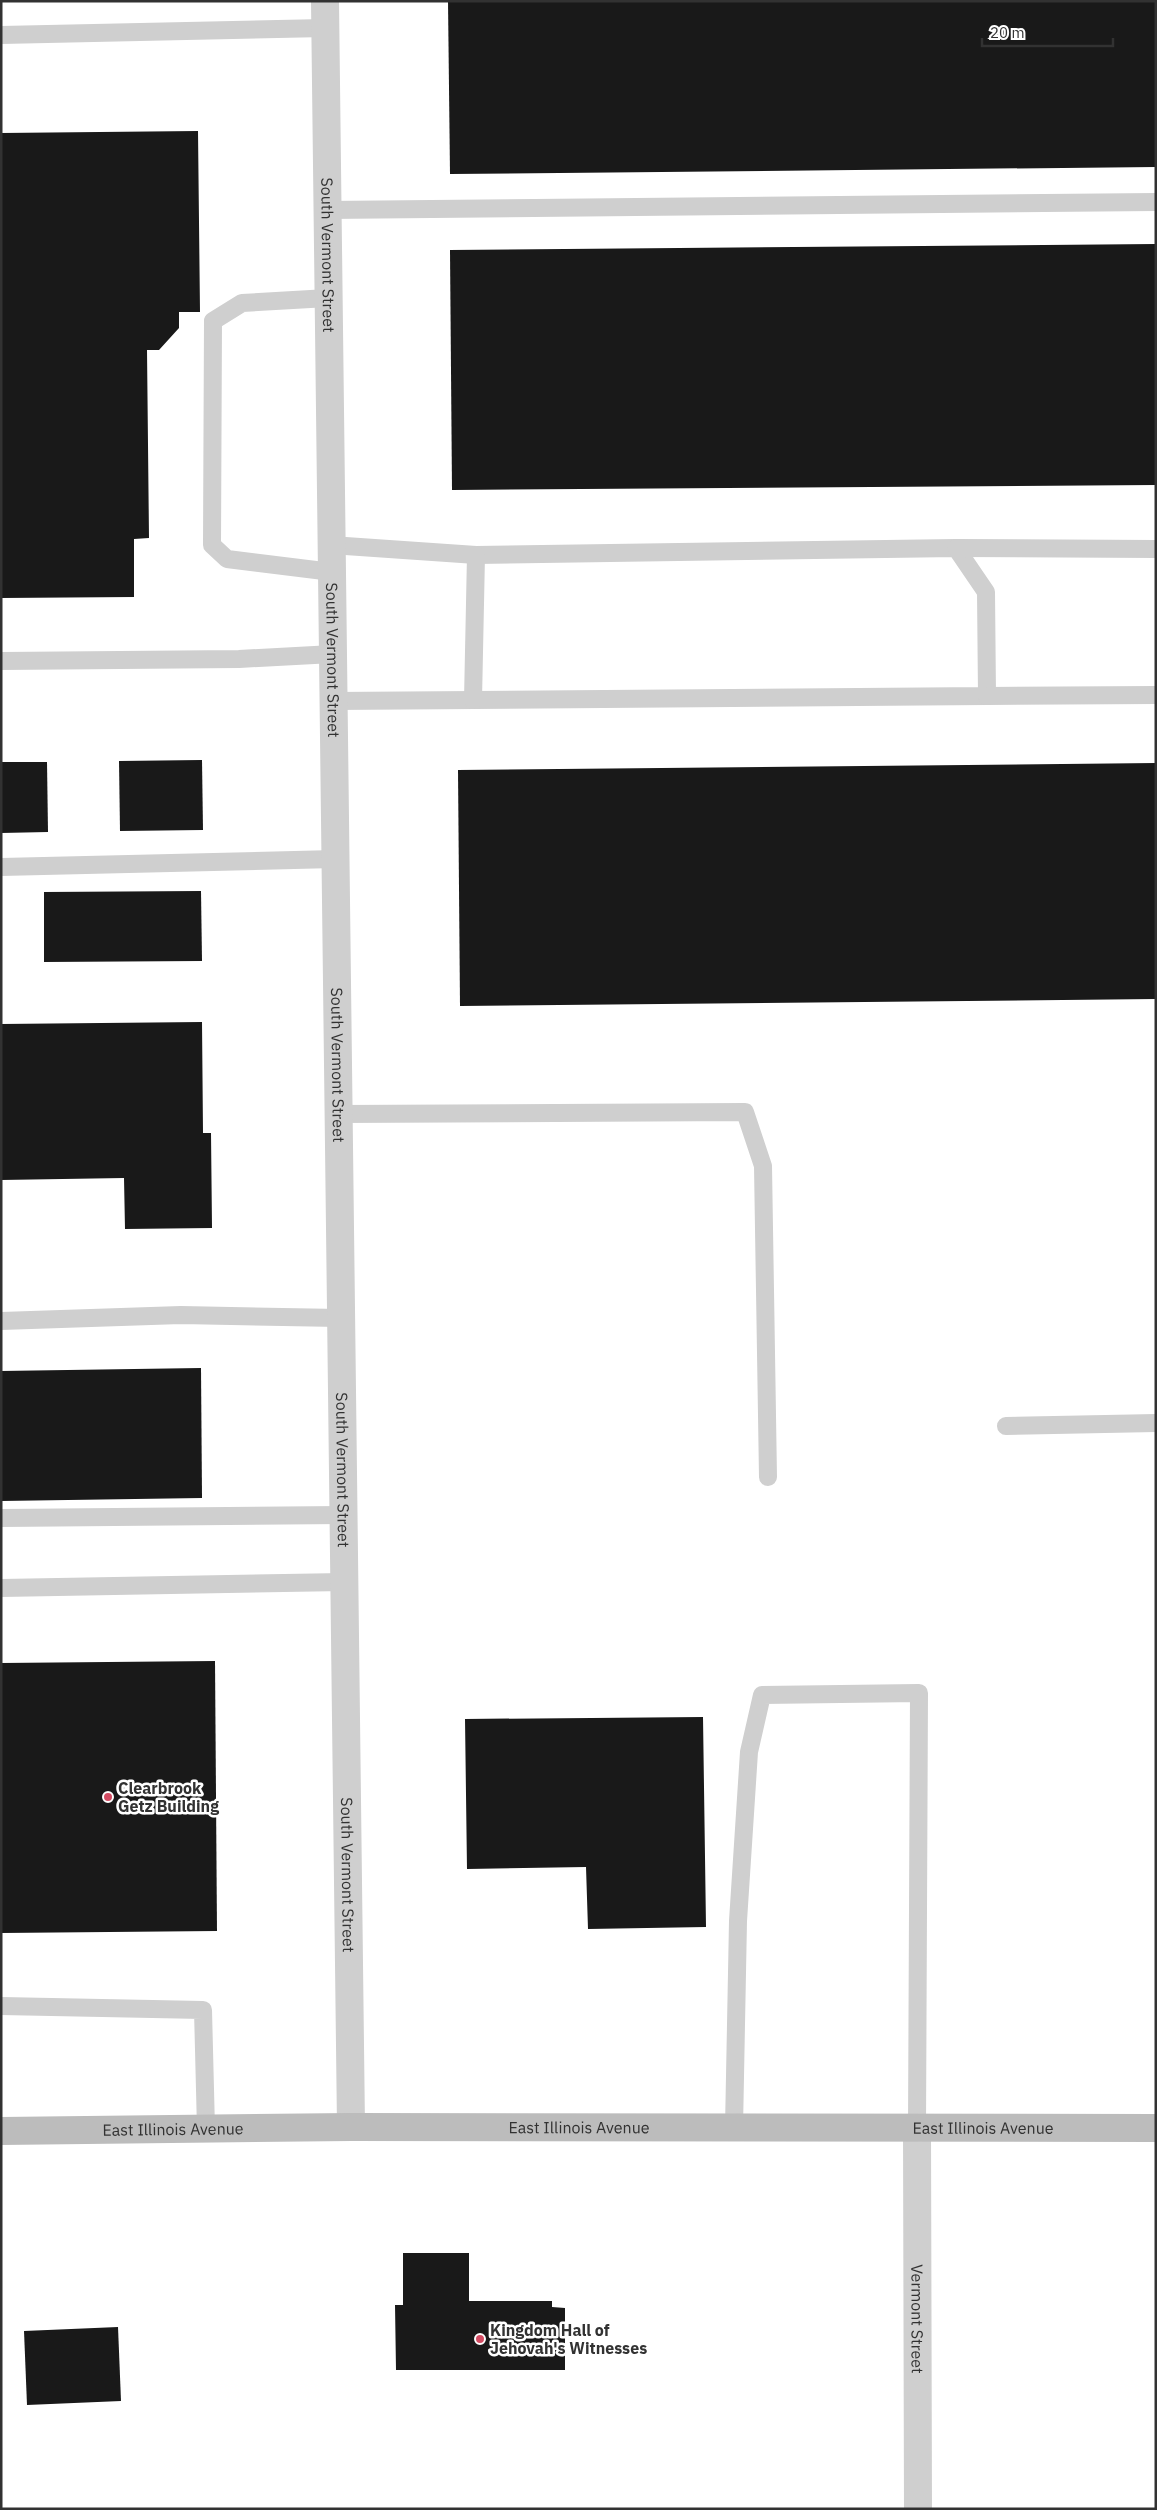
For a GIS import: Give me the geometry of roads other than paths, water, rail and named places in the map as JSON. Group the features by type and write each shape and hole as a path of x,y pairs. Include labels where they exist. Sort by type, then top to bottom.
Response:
{"main road":[{"name":"East Illinois Avenue","path":"1,2131 351,2127 1156,2128"}],"street":[{"name":"South Vermont Street","path":"325,14 351,2127"},
{"name":"Vermont Street","path":"917,2129 918,2509"}],"lane":[{"path":"1,35 325,14"},
{"path":"327,210 1156,202"},
{"path":"328,298 242,303 213,321 212,545 227,559 332,572"},
{"path":"331,546 476,555 956,548 1156,549"},
{"path":"956,548 986,592 987,696"},
{"path":"473,700 476,555"},
{"path":"1,661 239,659 333,654"},
{"path":"333,701 1156,695"},
{"path":"1,868 335,859"},
{"path":"338,1114 745,1112 763,1166 768,1477"},
{"path":"1,1321 181,1315 340,1318"},
{"path":"1006,1426 1156,1423"},
{"path":"1,1518 343,1516"},
{"path":"1,1588 344,1582"},
{"path":"734,2128 740,1901 749,1752 762,1695 919,1693 917,2129"},
{"path":"1,2006 203,2010 206,2129"}],"place":[{"name":"Clearbrook Getz Building","path":"108,1797"},
{"name":"Kingdom Hall of Jehovah's Witnesses","path":"480,2339"}]}
